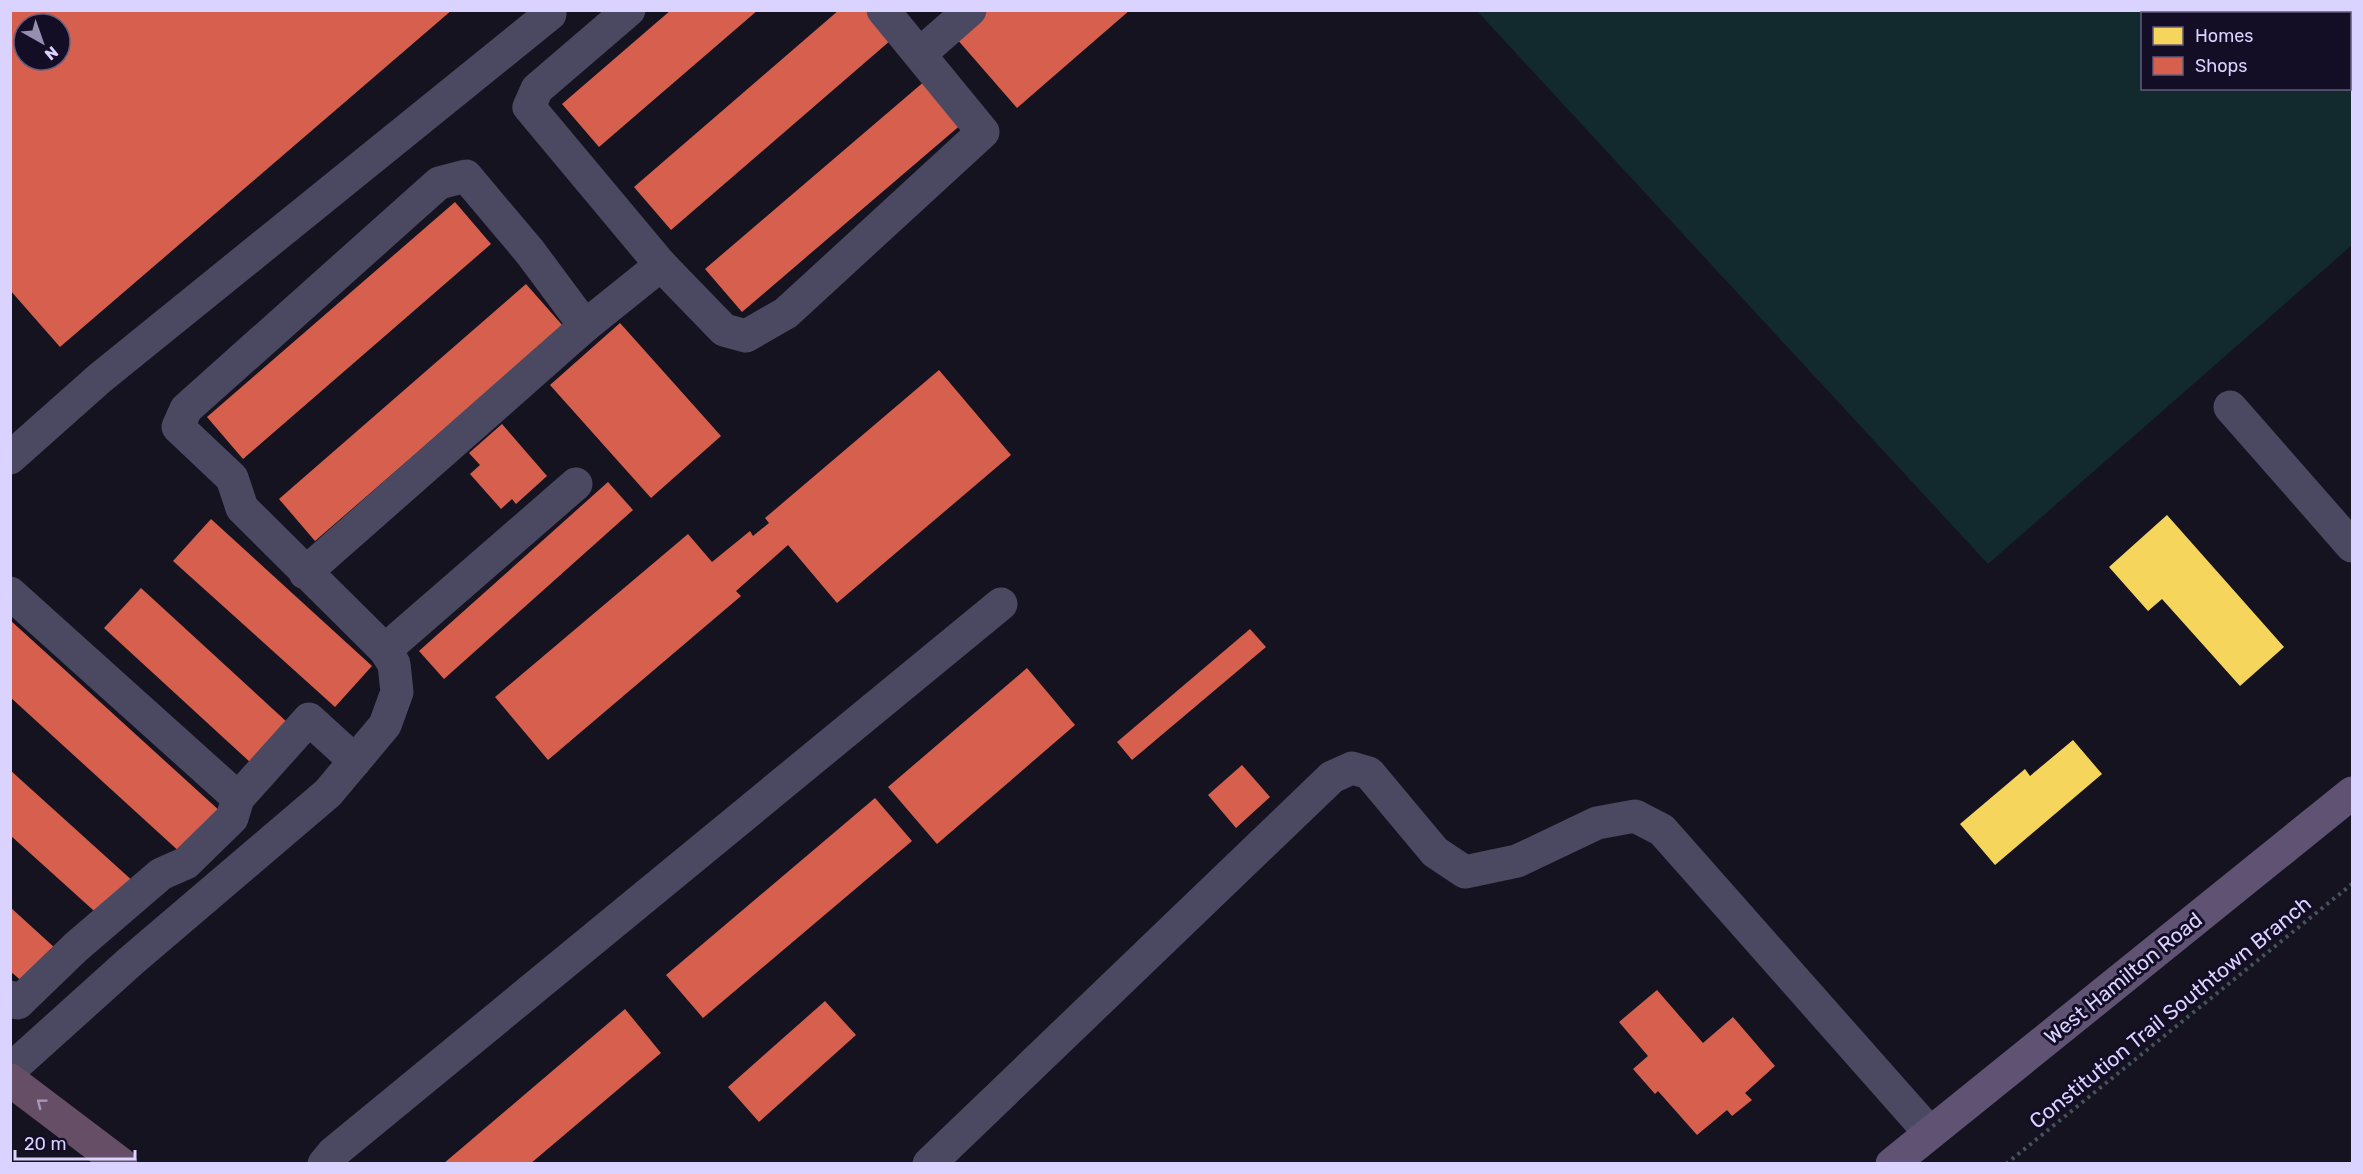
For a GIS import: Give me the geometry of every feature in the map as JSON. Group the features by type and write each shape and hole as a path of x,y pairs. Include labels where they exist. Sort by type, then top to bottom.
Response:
{"highway":[{"path":"10,1080 121,1164"}],"main road":[{"name":"West Hamilton Road","path":"1892,1164 2352,793"}],"street":[{"path":"629,10 537,89 529,107 661,265 724,330 746,336 786,313 983,132 883,10"},
{"path":"920,54 970,10"},
{"path":"10,458 100,378 550,14"},
{"path":"10,1070 131,961 328,793 385,725 397,692 394,664 385,650 242,508 232,478 178,427 186,409 439,183 466,176 530,252 585,326"},
{"path":"305,573 585,326 661,265"},
{"path":"2230,407 2352,546"},
{"path":"385,650 576,484"},
{"path":"10,593 238,798"},
{"path":"324,1164 333,1153 1001,604"},
{"path":"10,997 18,1004 76,947 161,874 186,863 232,818 238,798 309,719 355,761"},
{"path":"929,1164 1332,777 1352,768 1369,773 1435,852 1465,872 1517,861 1598,823 1635,816 1662,830 1930,1133"}],"path":[{"name":"Constitution Trail Southtown Branch","path":"2006,1164 2352,884"}],"green space":[{"path":"1477,11 2352,11 2352,245 1988,564"}],"building: Homes":[{"path":"2167,515 2284,647 2240,686 2162,599 2148,611 2109,567"},
{"path":"2073,740 2102,774 1995,865 1960,824 2025,769 2030,776"}],"building: Shops":[{"path":"10,10 452,10 60,347 10,290"},
{"path":"671,10 758,10 599,147 562,104"},
{"path":"839,10 866,10 891,40 671,230 634,187"},
{"path":"988,10 1130,10 1017,108 956,38"},
{"path":"926,80 963,123 742,312 705,269"},
{"path":"455,202 491,244 243,459 207,417"},
{"path":"526,284 563,326 315,541 279,499"},
{"path":"620,323 721,436 651,498 550,385"},
{"path":"939,370 1011,455 837,603 788,545 736,591 741,596 548,760 495,697 688,534 712,562 750,531 753,536 769,523 765,518"},
{"path":"502,424 547,476 516,504 512,499 501,509 470,474 480,465 469,453"},
{"path":"608,482 633,510 444,679 419,651"},
{"path":"211,519 372,666 335,707 173,561"},
{"path":"141,588 288,723 251,763 104,628"},
{"path":"10,620 221,812 182,854 10,697"},
{"path":"1250,629 1266,647 1132,760 1117,742"},
{"path":"1027,668 1075,725 937,844 888,787"},
{"path":"1242,765 1270,797 1236,828 1208,795"},
{"path":"10,770 135,883 103,919 10,835"},
{"path":"875,798 912,841 703,1018 666,975"},
{"path":"10,907 55,948 24,983 10,971"},
{"path":"1657,990 1703,1043 1733,1017 1775,1066 1745,1093 1752,1100 1732,1116 1727,1110 1697,1135 1658,1091 1655,1094 1633,1069 1648,1056 1619,1022"},
{"path":"825,1001 856,1035 759,1122 728,1087"},
{"path":"625,1009 661,1053 530,1164 443,1164"}]}
